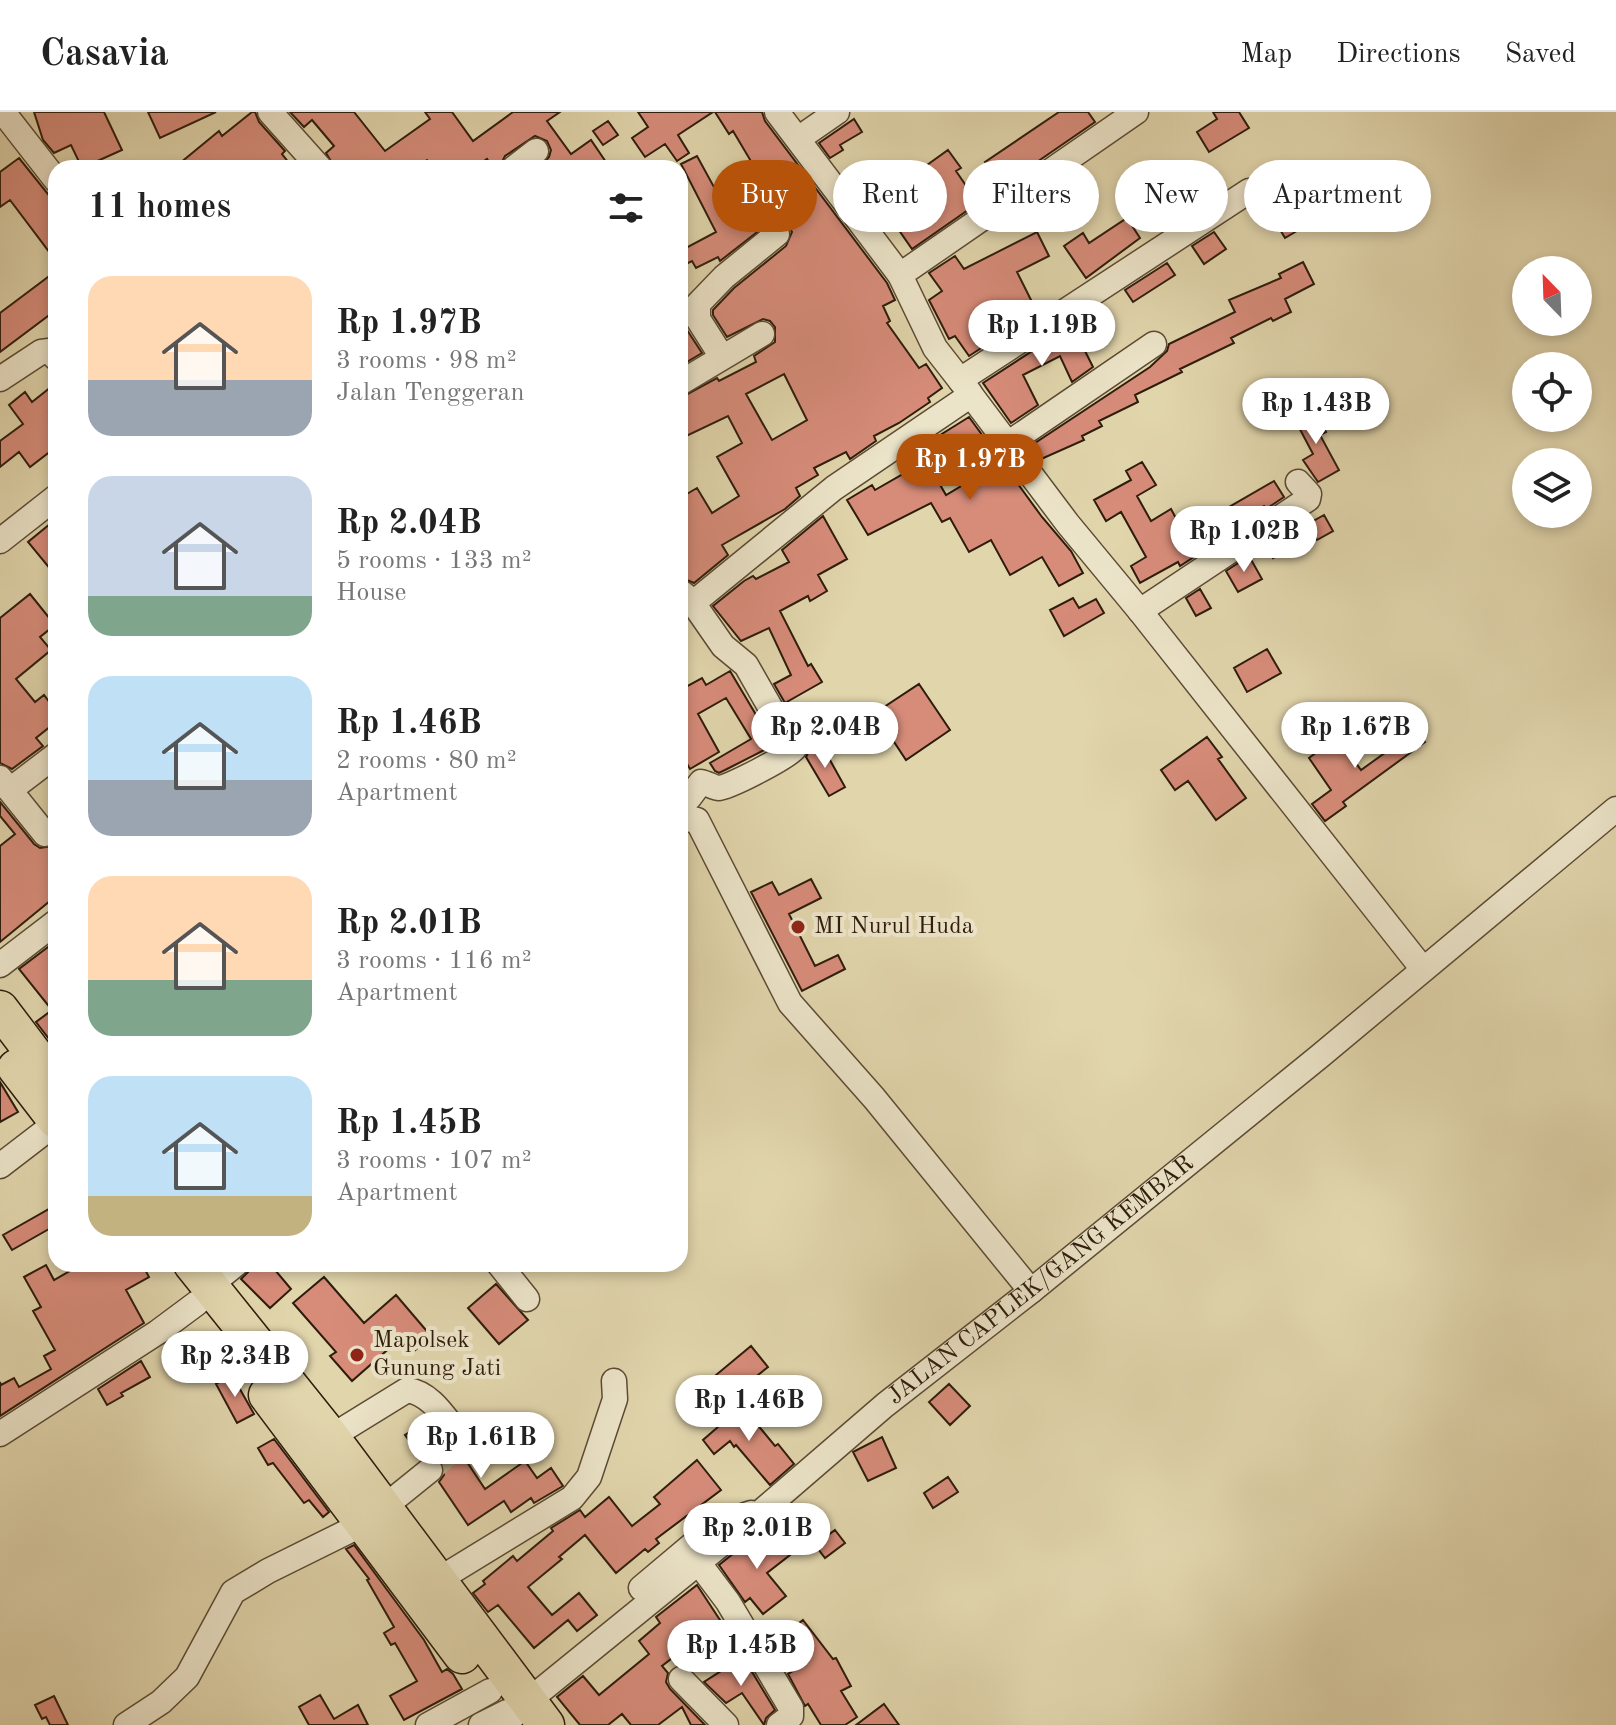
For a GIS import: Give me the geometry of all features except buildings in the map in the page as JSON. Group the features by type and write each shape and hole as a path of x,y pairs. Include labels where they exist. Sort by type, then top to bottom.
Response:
{"highway":[{"path":"0,1009 48,1072"},
{"path":"0,1047 48,1111"},
{"path":"196,1275 513,1711"},
{"path":"373,1516 438,1580 513,1711"}],"street":[{"path":"3,112 48,170"},
{"path":"270,112 313,160"},
{"path":"777,112 900,275 935,348 1068,524 1422,968"},
{"path":"798,139 837,112"},
{"path":"900,275 1136,112"},
{"path":"524,160 536,151"},
{"path":"688,605 834,488 966,388 1244,194"},
{"path":"722,357 698,319 698,304 724,277 777,234"},
{"path":"688,378 762,334"},
{"path":"1009,443 1154,344"},
{"path":"0,379 41,352 48,351"},
{"path":"1140,611 1308,499 1309,494 1298,482"},
{"path":"0,541 48,503"},
{"path":"688,607 723,646 746,665 794,749 792,754 726,787 717,788 701,782 688,798"},
{"path":"45,834 5,784 48,760"},
{"name":"JALAN CAPLEK/GANG KEMBAR","path":"513,1711 762,1511 885,1405 1031,1291 1320,1056 1616,809"},
{"path":"688,820 693,818 699,824 790,1003 874,1098 1031,1291"},
{"path":"0,965 48,928"},
{"path":"0,1166 48,1128"},
{"path":"505,1272 527,1299"},
{"path":"0,1434 158,1332 196,1275"},
{"path":"438,1580 572,1498 583,1487 614,1403 614,1381"},
{"path":"320,1444 407,1390 416,1391 432,1402 459,1435 457,1447"},
{"path":"126,1725 161,1702 187,1677 233,1592 373,1516 430,1470"},
{"path":"428,1725 513,1711 716,1525 762,1511"},
{"path":"698,1562 728,1602 791,1708 791,1716 779,1725"},
{"path":"681,1679 726,1725"}],"tunnel":[{"path":"430,1470 457,1447"}],"place":[{"name":"MI Nurul Huda","path":"798,927"},
{"name":"Mapolsek Gunung Jati","path":"357,1355"}]}
